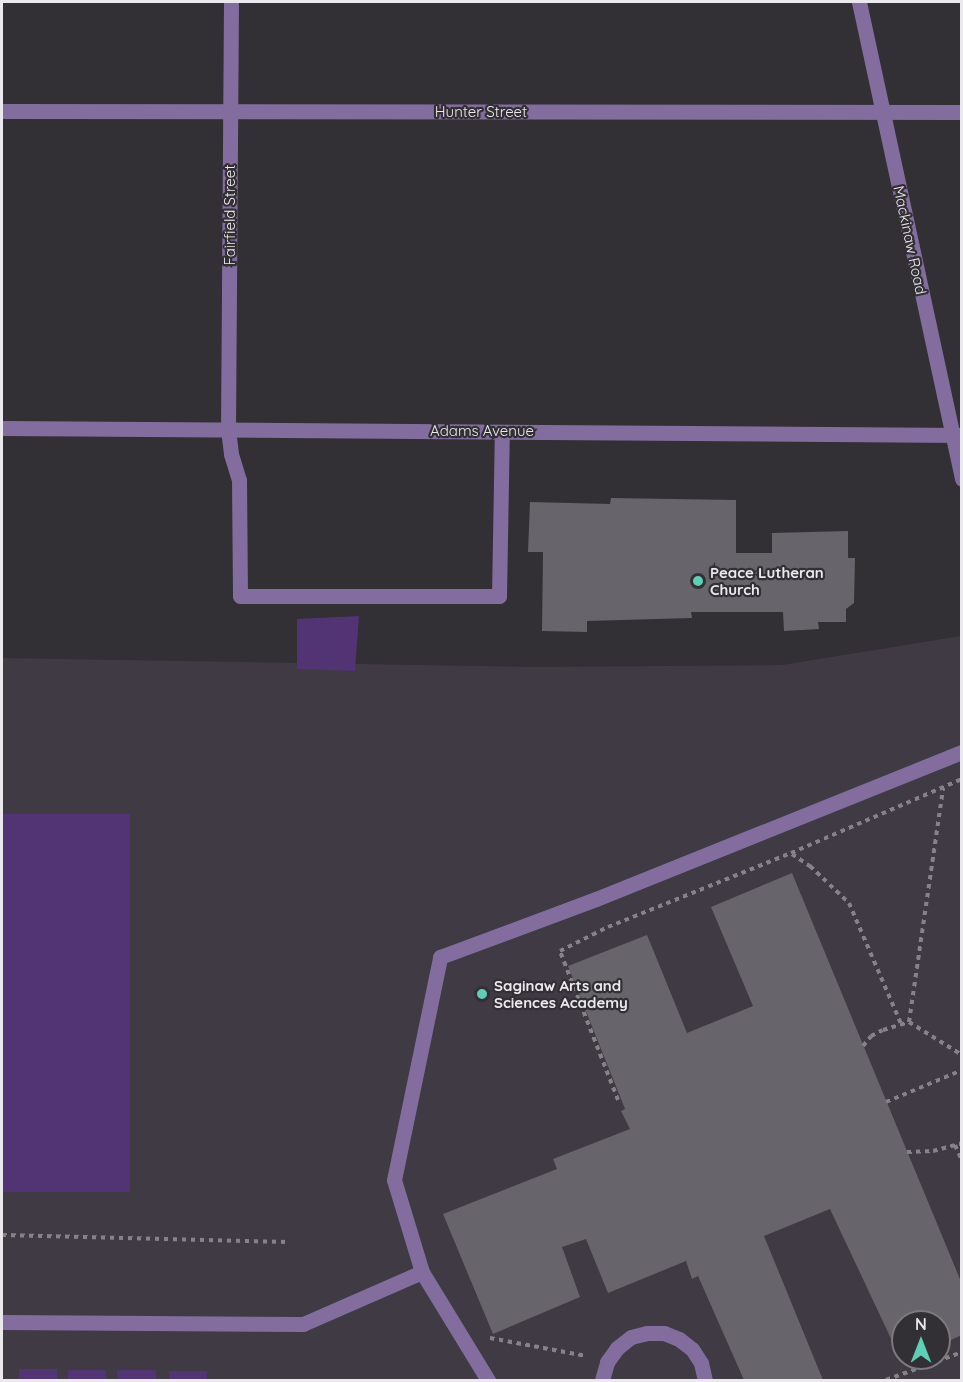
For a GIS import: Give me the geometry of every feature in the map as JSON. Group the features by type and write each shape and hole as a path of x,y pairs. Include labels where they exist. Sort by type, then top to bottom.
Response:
{"street":[{"name":"Fairfield Street","path":"231,2 228,429 231,454 239,480 240,596 499,596 502,432"},
{"name":"Mackinaw Road","path":"859,2 882,112 957,435 962,479"},
{"name":"Hunter Street","path":"2,111 962,112"},
{"name":"Adams Avenue","path":"2,428 957,435"},
{"path":"488,1380 422,1272 394,1180 440,957 596,899 962,752"},
{"path":"2,1322 303,1324 422,1272"},
{"path":"602,1380 607,1362 617,1348 631,1337 647,1333 663,1333 679,1339 692,1349 700,1363 705,1380"}],"path":[{"path":"618,1100 560,951 608,927 791,853 962,779"},
{"path":"909,1022 943,787"},
{"path":"791,853 810,866 849,903 901,1024"},
{"path":"863,1046 872,1036 909,1022 962,1055"},
{"path":"886,1102 962,1070"},
{"path":"907,1152 933,1151 962,1143"},
{"path":"955,1145 962,1161"},
{"path":"2,1235 289,1242"},
{"path":"490,1338 586,1356"},
{"path":"886,1380 962,1352"}],"shaded area":[{"path":"359,616 355,671 297,669 297,619"},
{"name":"Saginaw Arts and Sciences Academy","path":"961,636 961,1380 2,1380 2,658 535,667 782,665"},
{"path":"2,814 130,814 130,1192 2,1192"},
{"path":"19,1369 57,1369 57,1380 19,1380"},
{"path":"68,1370 106,1370 106,1380 68,1380"},
{"path":"117,1370 156,1370 156,1380 117,1380"},
{"path":"169,1371 207,1371 207,1380 169,1380"}],"building":[{"name":"Peace Lutheran Church","path":"611,498 736,500 736,553 772,553 772,533 848,531 848,558 855,558 854,603 846,609 846,622 818,622 819,629 784,631 783,612 691,612 692,618 587,621 587,632 542,631 543,552 528,552 530,502 610,504"},
{"name":"Saginaw Arts and Sciences Academy","path":"792,873 962,1284 962,1335 951,1340 951,1310 891,1310 891,1339 830,1209 764,1236 823,1380 744,1380 698,1276 692,1279 686,1261 608,1293 586,1239 562,1247 580,1297 493,1334 443,1214 557,1169 553,1159 630,1129 621,1111 625,1109 568,966 647,935 687,1033 753,1006 711,907"}],"place":[{"name":"Peace Lutheran Church","path":"698,581"},
{"name":"Saginaw Arts and Sciences Academy","path":"482,994"}]}
